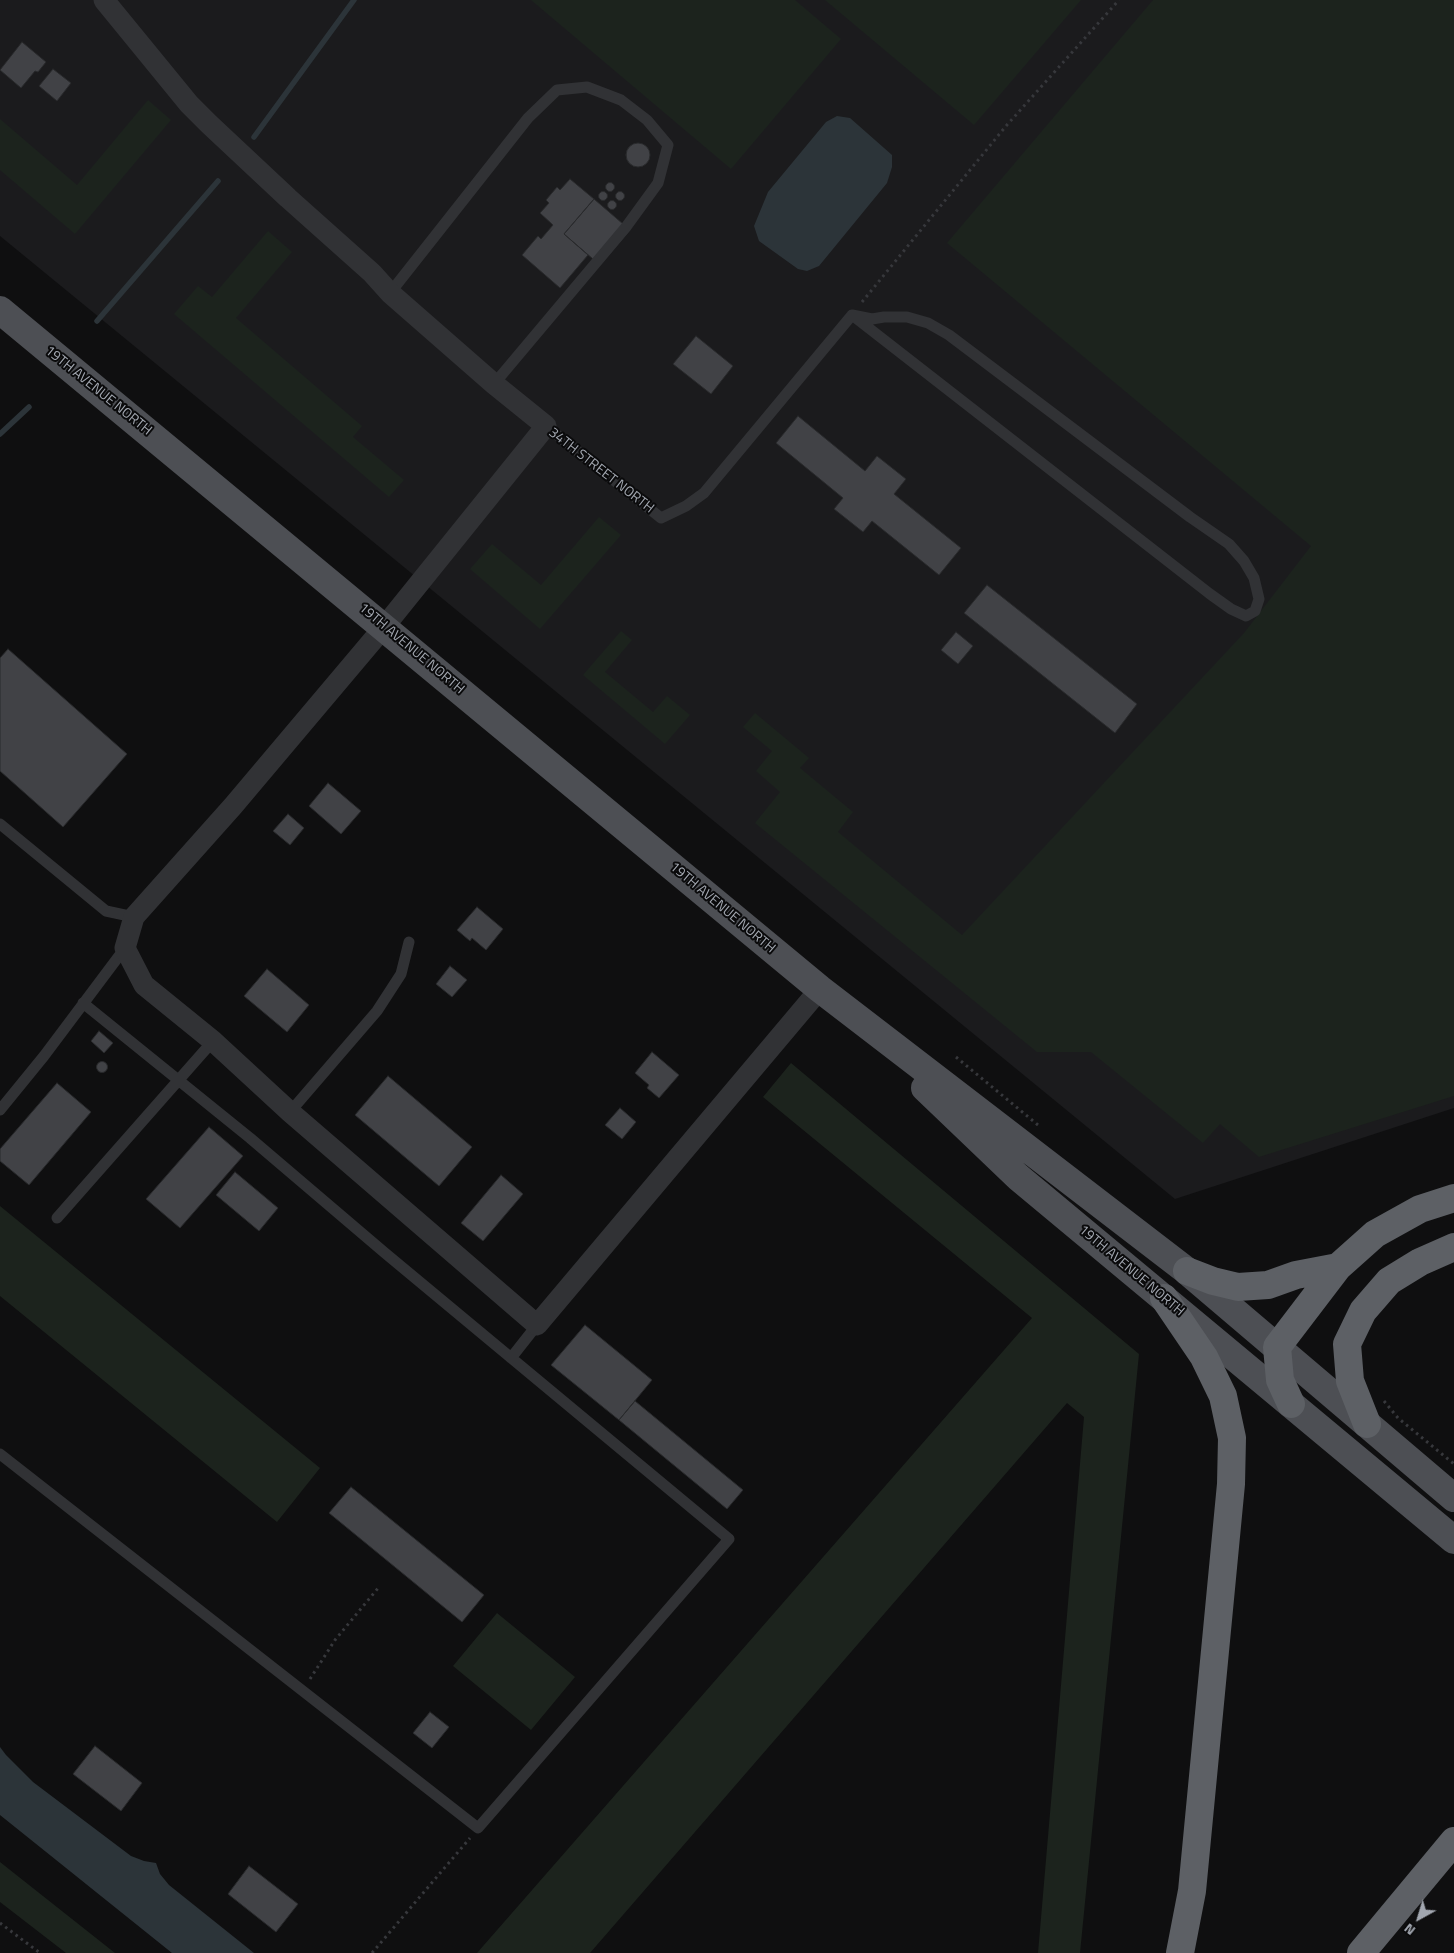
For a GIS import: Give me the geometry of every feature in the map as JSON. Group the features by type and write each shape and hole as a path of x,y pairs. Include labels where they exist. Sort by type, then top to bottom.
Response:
{"highway":[{"path":"1291,1404 1280,1380 1277,1347 1338,1267 1375,1234 1420,1209 1454,1198"},
{"path":"1367,1424 1350,1381 1347,1344 1363,1311 1390,1281 1420,1262 1454,1247"},
{"path":"1187,1271 1213,1281 1238,1287 1268,1285 1296,1274 1338,1267"},
{"path":"1164,1298 1204,1357 1222,1396 1232,1438 1231,1484 1192,1891 1180,1953"},
{"path":"1361,1953 1454,1841"}],"main road":[{"name":"19TH AVENUE NORTH","path":"0,310 820,989 1187,1271 1454,1498"},
{"name":"19TH AVENUE NORTH","path":"820,989 1018,1177 1454,1540"}],"street":[{"path":"104,0 189,104 288,198 372,273 390,293 494,384 546,426"},
{"name":"34TH STREET NORTH","path":"134,917 233,806 384,627 546,426"},
{"path":"134,917 125,948 144,984 213,1041 290,1112 538,1324 820,989"}],"lane":[{"path":"390,293 528,118 557,90 587,87 621,100 647,120 668,145 658,183 626,227 494,384"},
{"path":"852,315 872,319 907,317 928,322 949,335 1182,511 1229,544 1244,560 1254,578 1259,599 1255,611 1246,616 1230,609 852,315"},
{"name":"34TH STREET NORTH","path":"546,426 661,518 686,506 704,493 852,315"},
{"path":"0,824 106,911 134,917"},
{"path":"290,1112 377,1010 402,974 409,942"},
{"path":"0,1110 44,1056 125,948"},
{"path":"0,1454 478,1828 729,1539 250,1138 84,1003"},
{"path":"57,1218 213,1041"},
{"path":"512,1358 538,1324"}],"path":[{"path":"852,315 1006,126 1119,0"},
{"path":"1380,1397 1398,1418 1454,1464"},
{"path":"303,1690 335,1640 379,1587"},
{"path":"372,1953 478,1828"},
{"path":"0,1923 40,1953"}],"shaded area":[{"path":"0,0 1454,0 1454,1108 1175,1199 0,236"},
{"path":"531,0 795,0 841,39 731,169"},
{"path":"825,0 1081,0 974,125"},
{"path":"1153,0 1454,0 1454,1096 1259,1157 1220,1124 1203,1143 1091,1052 1037,1052 755,823 780,792 756,771 772,751 743,727 755,713 809,758 800,768 853,812 838,832 962,935 1244,633 1311,546 947,243"},
{"path":"148,100 171,120 75,234 0,170 0,119 77,185"},
{"path":"837,116 850,118 892,155 892,167 887,183 819,266 807,271 798,269 759,241 754,226 768,192 826,122"},
{"path":"268,231 292,252 236,318 362,426 353,437 404,480 389,497 174,314 198,286 212,297"},
{"path":"599,517 621,535 540,629 470,569 492,544 541,585"},
{"path":"621,631 632,640 605,672 653,712 667,696 690,715 665,744 583,675"},
{"path":"791,1063 1139,1354 1080,1953 1038,1953 1084,1417 1067,1403 590,1953 477,1953 1032,1318 763,1097"},
{"path":"0,1206 320,1468 277,1522 0,1296"},
{"path":"497,1613 575,1677 531,1730 453,1666"},
{"path":"0,1747 33,1782 131,1856 156,1863 160,1874 169,1885 254,1953 172,1953 0,1815"},
{"path":"0,1862 115,1953 66,1953 0,1902"}],"building":[{"path":"22,42 46,62 38,72 35,71 21,88 0,70"},
{"path":"53,69 71,83 57,101 39,86"},
{"path":"638,143 647,146 650,155 647,164 638,167 629,164 626,155 629,146"},
{"path":"570,179 594,199 564,234 588,255 560,288 522,255 538,236 541,239 553,225 540,213 549,203 546,200 557,187 560,190"},
{"path":"610,182 615,187 610,192 605,187"},
{"path":"603,191 608,196 603,201 598,196"},
{"path":"620,191 625,196 620,201 615,196"},
{"path":"594,199 630,230 600,265 564,234"},
{"path":"612,200 617,205 612,210 607,205"},
{"path":"696,336 733,366 711,394 673,364"},
{"path":"798,416 865,471 877,456 906,479 894,494 961,548 939,575 872,521 863,532 834,509 843,498 776,443"},
{"path":"987,585 1137,704 1115,733 964,613"},
{"path":"956,632 973,646 958,664 941,650"},
{"path":"8,649 127,754 63,827 0,771 0,658"},
{"path":"328,783 361,811 341,834 309,806"},
{"path":"288,814 304,828 290,845 273,831"},
{"path":"477,907 503,929 486,950 472,938 470,941 457,930"},
{"path":"450,966 467,980 452,997 436,984"},
{"path":"267,969 309,1005 287,1032 244,996"},
{"path":"99,1031 113,1043 104,1053 91,1041"},
{"path":"652,1052 679,1075 659,1098 647,1088 649,1085 635,1073"},
{"path":"100,1062 104,1062 107,1067 106,1071 100,1072 97,1069 97,1065"},
{"path":"388,1076 472,1147 439,1186 355,1115"},
{"path":"57,1083 91,1112 29,1185 0,1161 0,1149"},
{"path":"620,1108 636,1122 622,1139 605,1125"},
{"path":"209,1127 243,1156 180,1228 146,1199"},
{"path":"235,1172 278,1208 259,1231 216,1195"},
{"path":"501,1175 523,1194 483,1241 461,1223"},
{"path":"585,1325 652,1380 619,1420 551,1365"},
{"path":"635,1401 743,1490 727,1509 619,1420"},
{"path":"351,1487 484,1595 462,1622 329,1513"},
{"path":"430,1712 449,1727 432,1748 413,1733"},
{"path":"95,1746 142,1783 121,1811 73,1774"},
{"path":"249,1866 298,1904 276,1932 228,1894"}],"waterway":[{"path":"254,137 354,0"},
{"path":"97,321 218,181"},
{"path":"0,434 29,407"}]}
